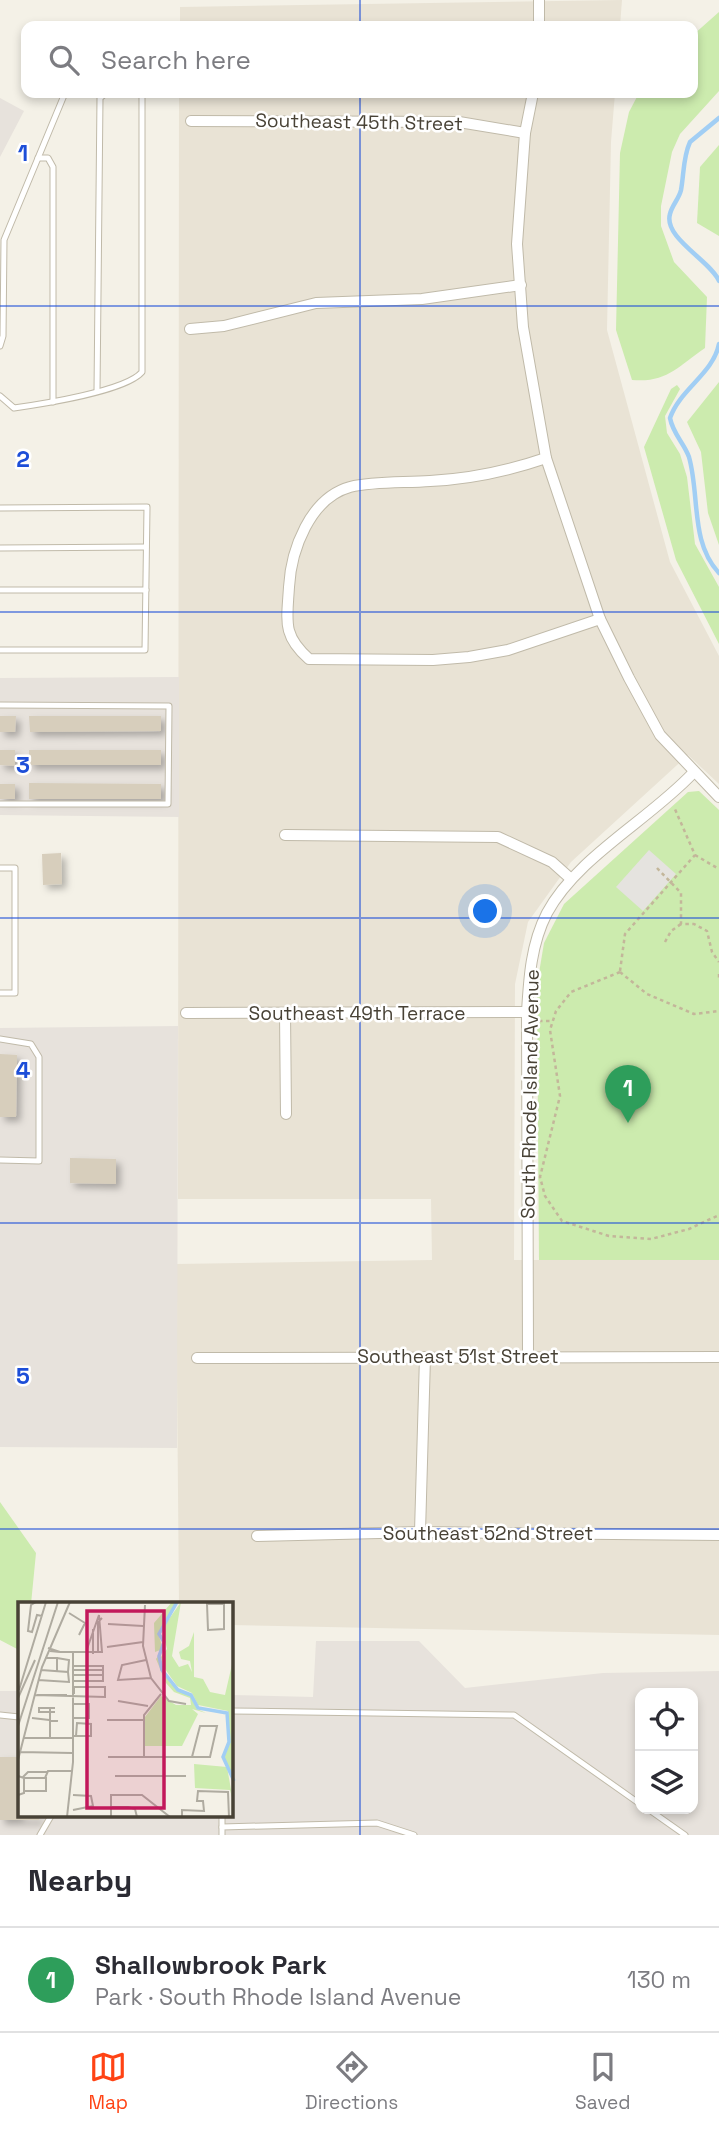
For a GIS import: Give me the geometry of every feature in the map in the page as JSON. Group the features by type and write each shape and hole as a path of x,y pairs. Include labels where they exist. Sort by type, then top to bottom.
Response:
{"street":[{"path":"539,0 539,21"},
{"path":"532,98 525,133 517,244 523,327 546,458 600,618 660,736 719,797"},
{"name":"Southeast 45th Street","path":"191,121 459,122 525,133"},
{"path":"190,329 223,326 316,303 422,299 521,285"},
{"path":"546,458 516,469 469,478 348,488 323,505 310,520 290,561 289,631 292,643 309,659 433,660 508,650 600,618"},
{"name":"South Rhode Island Avenue","path":"528,1355 527,1012 530,965 547,914 571,879 693,773"},
{"path":"285,835 498,837 552,862 571,879"},
{"name":"Southeast 49th Terrace","path":"187,1013 527,1012"},
{"path":"285,1013 286,1114"},
{"name":"Southeast 51st Street","path":"197,1358 528,1355 719,1357"},
{"path":"420,1532 425,1357"},
{"name":"Southeast 52nd Street","path":"257,1536 420,1532 719,1535"}],"lane":[{"path":"0,346 4,336 4,240 63,98"},
{"path":"97,390 100,98"},
{"path":"0,396 14,408 53,402 137,378 142,372 142,98"},
{"path":"38,158 48,158 53,167 53,402"},
{"path":"0,508 147,507 145,650 0,650"},
{"path":"0,548 146,547"},
{"path":"0,590 146,590"},
{"path":"0,705 169,706 169,720 168,803 0,804"},
{"path":"0,868 15,868 15,993 0,993"},
{"path":"0,1039 31,1044 38,1051 39,1070 38,1161 0,1160"},
{"path":"233,1711 514,1715 635,1800"},
{"path":"0,1715 18,1717"},
{"path":"655,1814 685,1835"},
{"path":"40,1835 50,1818"},
{"path":"222,1818 222,1835"},
{"path":"222,1827 377,1823 414,1835"}],"path":[{"path":"666,799 678,811 695,855 719,869"},
{"path":"620,971 625,934 695,855"},
{"path":"657,868 681,893 681,924"},
{"path":"665,942 671,931 681,924 694,923 707,931 712,952 719,962"},
{"path":"620,971 648,994 694,1014 719,1011"},
{"path":"620,971 571,992 556,1011 551,1030 560,1096 540,1177 545,1196 562,1221 610,1236 651,1239 690,1229 719,1215"},
{"path":"719,974 719,981"}],"shaded area":[{"path":"622,0 620,21 180,21 180,7"},
{"path":"0,98 24,111 0,157"},
{"path":"179,98 615,98 611,142 607,330 670,562 719,656 719,784 688,755 571,862 528,922 515,984 514,1260 719,1260 719,1635 233,1625 233,1602 179,1602 176,1264 432,1260 431,1199 178,1199"},
{"path":"179,677 179,817 0,815 0,678"},
{"path":"649,850 676,874 643,911 616,887"},
{"path":"178,1026 177,1448 0,1447 0,1028"},
{"path":"316,1641 419,1641 465,1688 603,1673 719,1671 719,1835 0,1835 0,1691 18,1691 18,1818 233,1818 233,1695 313,1697"}],"green space":[{"path":"719,12 719,91 680,134 672,152 661,206 661,226 674,262 707,297 705,348 663,376 632,380 616,330 620,153 629,112 636,98 698,98 698,31"},
{"path":"719,145 719,236 697,223 700,167"},
{"path":"719,382 719,545 708,513 701,452 687,422"},
{"path":"677,385 680,389 665,416 667,433 680,454 687,477 695,544 719,587 719,644 676,560 644,447 671,389"},
{"path":"699,791 719,810 719,1260 539,1260 537,985 544,943 564,904 688,792"},
{"path":"0,1502 36,1553 31,1602 18,1602 18,1649 0,1640"}],"building":[{"path":"0,716 16,716 15,732 0,732"},
{"path":"29,716 161,716 161,731 30,732"},
{"path":"0,750 15,750 15,766 0,765"},
{"path":"29,750 161,750 161,765 29,765"},
{"path":"29,783 161,784 161,799 29,799"},
{"path":"0,784 15,784 15,799 0,799"},
{"path":"61,853 62,884 43,885 42,854"},
{"path":"0,1054 17,1055 16,1117 0,1117"},
{"path":"70,1158 116,1159 116,1184 70,1183"},
{"path":"0,1757 18,1757 18,1818 39,1820 0,1820"}],"waterway":[{"path":"719,118 690,142 681,190 670,214 674,232 719,281"},
{"path":"719,344 716,355 681,398 670,418 689,457 697,518 704,547 719,573"}],"place":[{"name":"Shallowbrook Park","path":"628,1123"}]}
